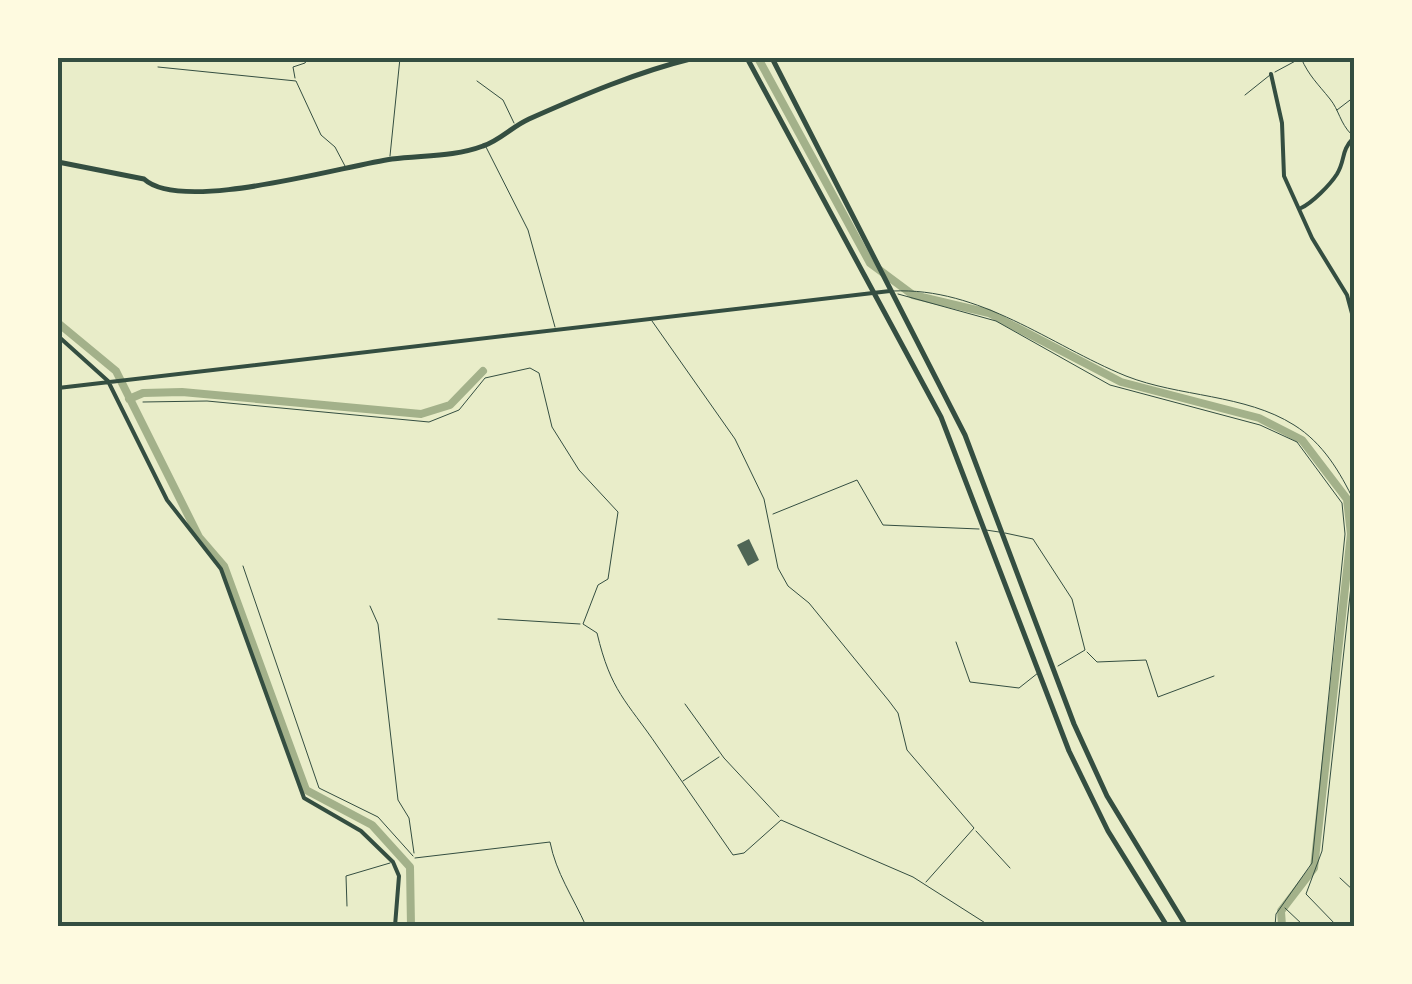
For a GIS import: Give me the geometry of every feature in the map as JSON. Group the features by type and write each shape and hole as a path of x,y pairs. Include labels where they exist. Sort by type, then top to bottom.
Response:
{"street":[{"path":"58,162 144,179 151,186 206,189 286,184 390,159 485,146 516,126 597,90 694,58"},
{"path":"747,58 942,417 1038,673 1095,806 1167,926"},
{"path":"772,58 965,435 1053,669 1107,796 1186,926"},
{"path":"1271,74 1282,123 1284,176 1312,238 1348,296 1354,321"},
{"path":"1301,208 1311,203 1337,174 1342,150 1354,137"},
{"path":"58,388 890,291"},
{"path":"58,336 108,382 167,500 221,569 304,798 361,832 394,862 398,876 395,926"}],"lane":[{"path":"308,58 305,64 293,67 296,81 321,135 336,148 346,169"},
{"path":"390,159 400,58"},
{"path":"1245,95 1300,58 1312,82 1333,101 1335,112 1354,137"},
{"path":"158,67 296,81"},
{"path":"477,81 503,100 516,126"},
{"path":"1335,112 1354,97"},
{"path":"485,146 528,230 556,330"},
{"path":"890,291 912,290 1009,315 1128,377 1292,424 1320,446 1354,502"},
{"path":"890,291 916,302 996,321 1110,385 1260,425 1297,442 1328,479 1342,503 1345,534 1312,863 1282,905 1275,926"},
{"path":"651,319 735,438 770,515 778,568 788,586 809,603 898,713 906,750 1010,868"},
{"path":"143,402 207,401 429,422 459,410 485,378 530,368 539,373 546,409 578,470 618,512 608,578 598,585 583,624"},
{"path":"770,515 857,480 883,525 987,530 1032,539 1072,599 1085,650 1098,662 1146,660 1158,697 1214,676"},
{"path":"1336,926 1306,894 1322,851 1354,558"},
{"path":"243,566 319,788 378,817 417,861 550,842 556,871 564,879 586,926"},
{"path":"370,606 378,624 398,800 410,818 413,856"},
{"path":"498,620 583,624 596,633 605,668 623,705 733,855 744,853 781,820"},
{"path":"956,642 970,682 1019,688 1038,673 1053,669 1085,650"},
{"path":"686,704 722,756 781,820 924,884 990,926"},
{"path":"682,782 722,756"},
{"path":"924,884 974,828"},
{"path":"347,906 346,876 394,862"},
{"path":"1340,878 1354,892"},
{"path":"1282,905 1304,926"}],"building":[{"path":"749,539 759,560 748,566 737,545"}],"waterway":[{"path":"758,58 870,263 913,295 989,313 1121,382 1259,418 1302,440 1347,499 1351,534 1314,868 1281,911 1282,926"},
{"path":"58,323 116,371 199,537 224,566 306,790 372,825 410,867 411,926"},
{"path":"129,399 143,393 182,392 421,414 450,405 483,371"}]}
